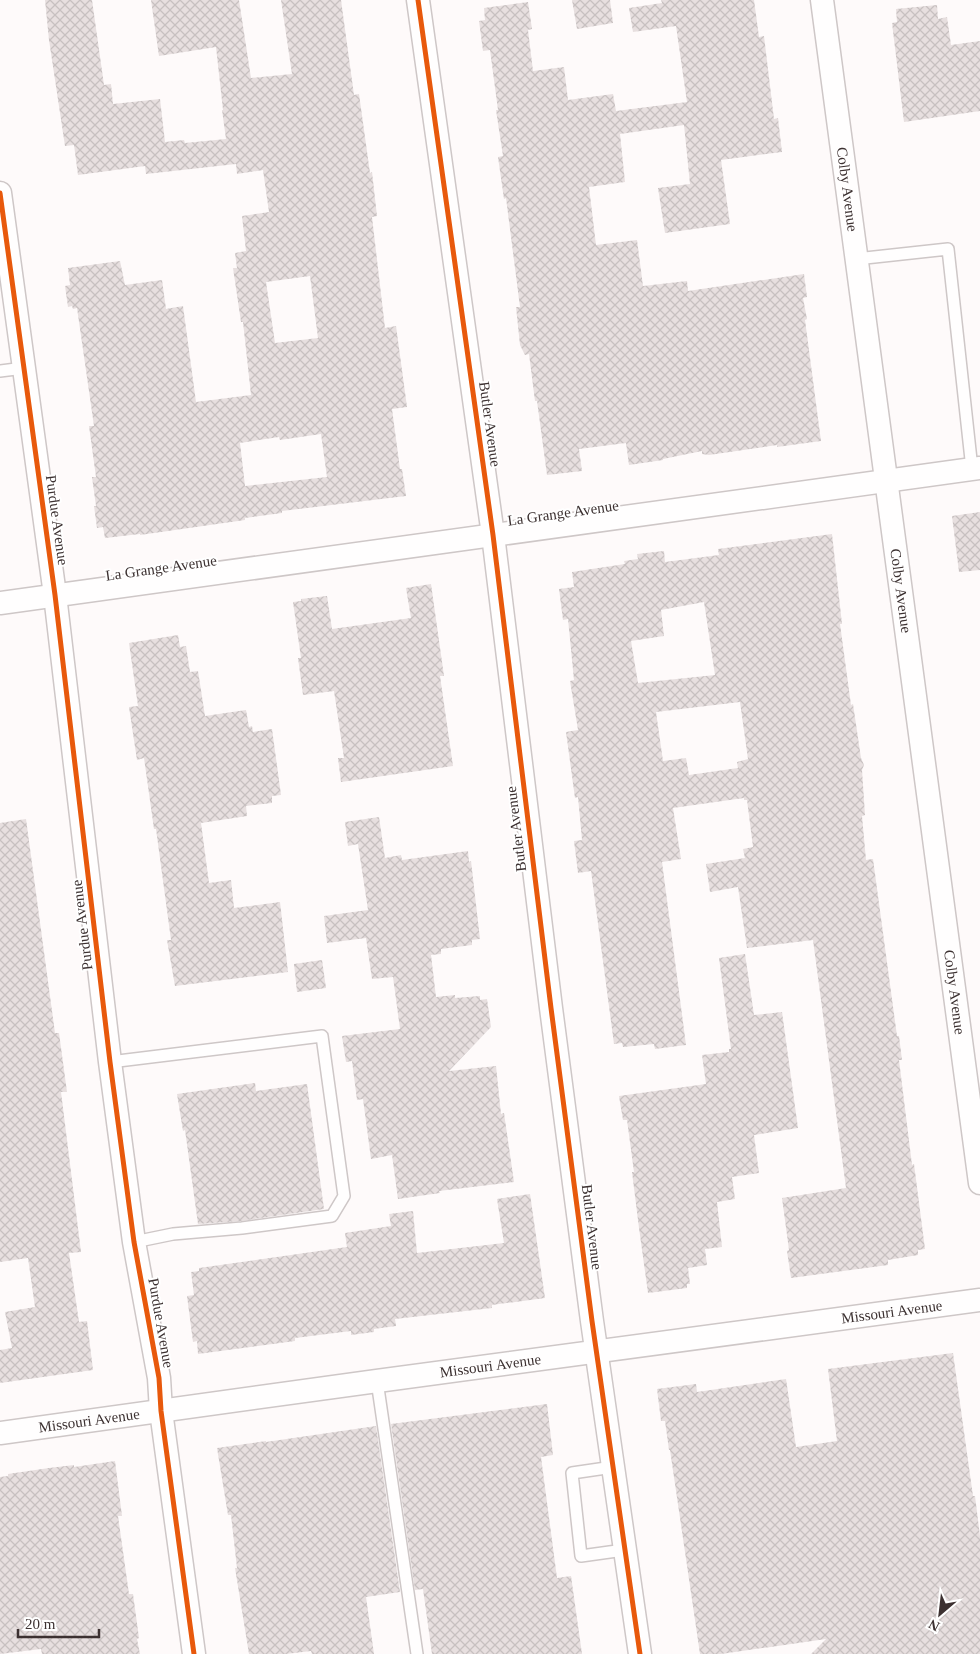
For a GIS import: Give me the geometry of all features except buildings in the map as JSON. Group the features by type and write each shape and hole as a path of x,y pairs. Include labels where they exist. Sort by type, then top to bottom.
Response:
{"street":[{"name":"Butler Avenue","path":"418,0 493,535 596,1352 640,1654"},
{"name":"Colby Avenue","path":"822,0 980,1183"},
{"name":"Purdue Avenue","path":"0,193 55,595 110,1062 134,1242 159,1378 161,1411 194,1654"},
{"name":"La Grange Avenue","path":"0,603 976,468"},
{"name":"Missouri Avenue","path":"0,1433 377,1380 980,1300"}],"lane":[{"path":"856,259 948,249 976,468"},
{"path":"0,371 24,368"},
{"path":"110,1062 322,1036 344,1196 332,1216 242,1228 173,1234 134,1242"},
{"path":"377,1380 417,1654"},
{"path":"614,1468 572,1473 581,1556 624,1550"}],"cycle path":[{"path":"418,0 493,535 551,1008 592,1321 640,1654"},
{"path":"0,193 55,595 110,1062 134,1242 159,1378 161,1411 194,1654"}]}
